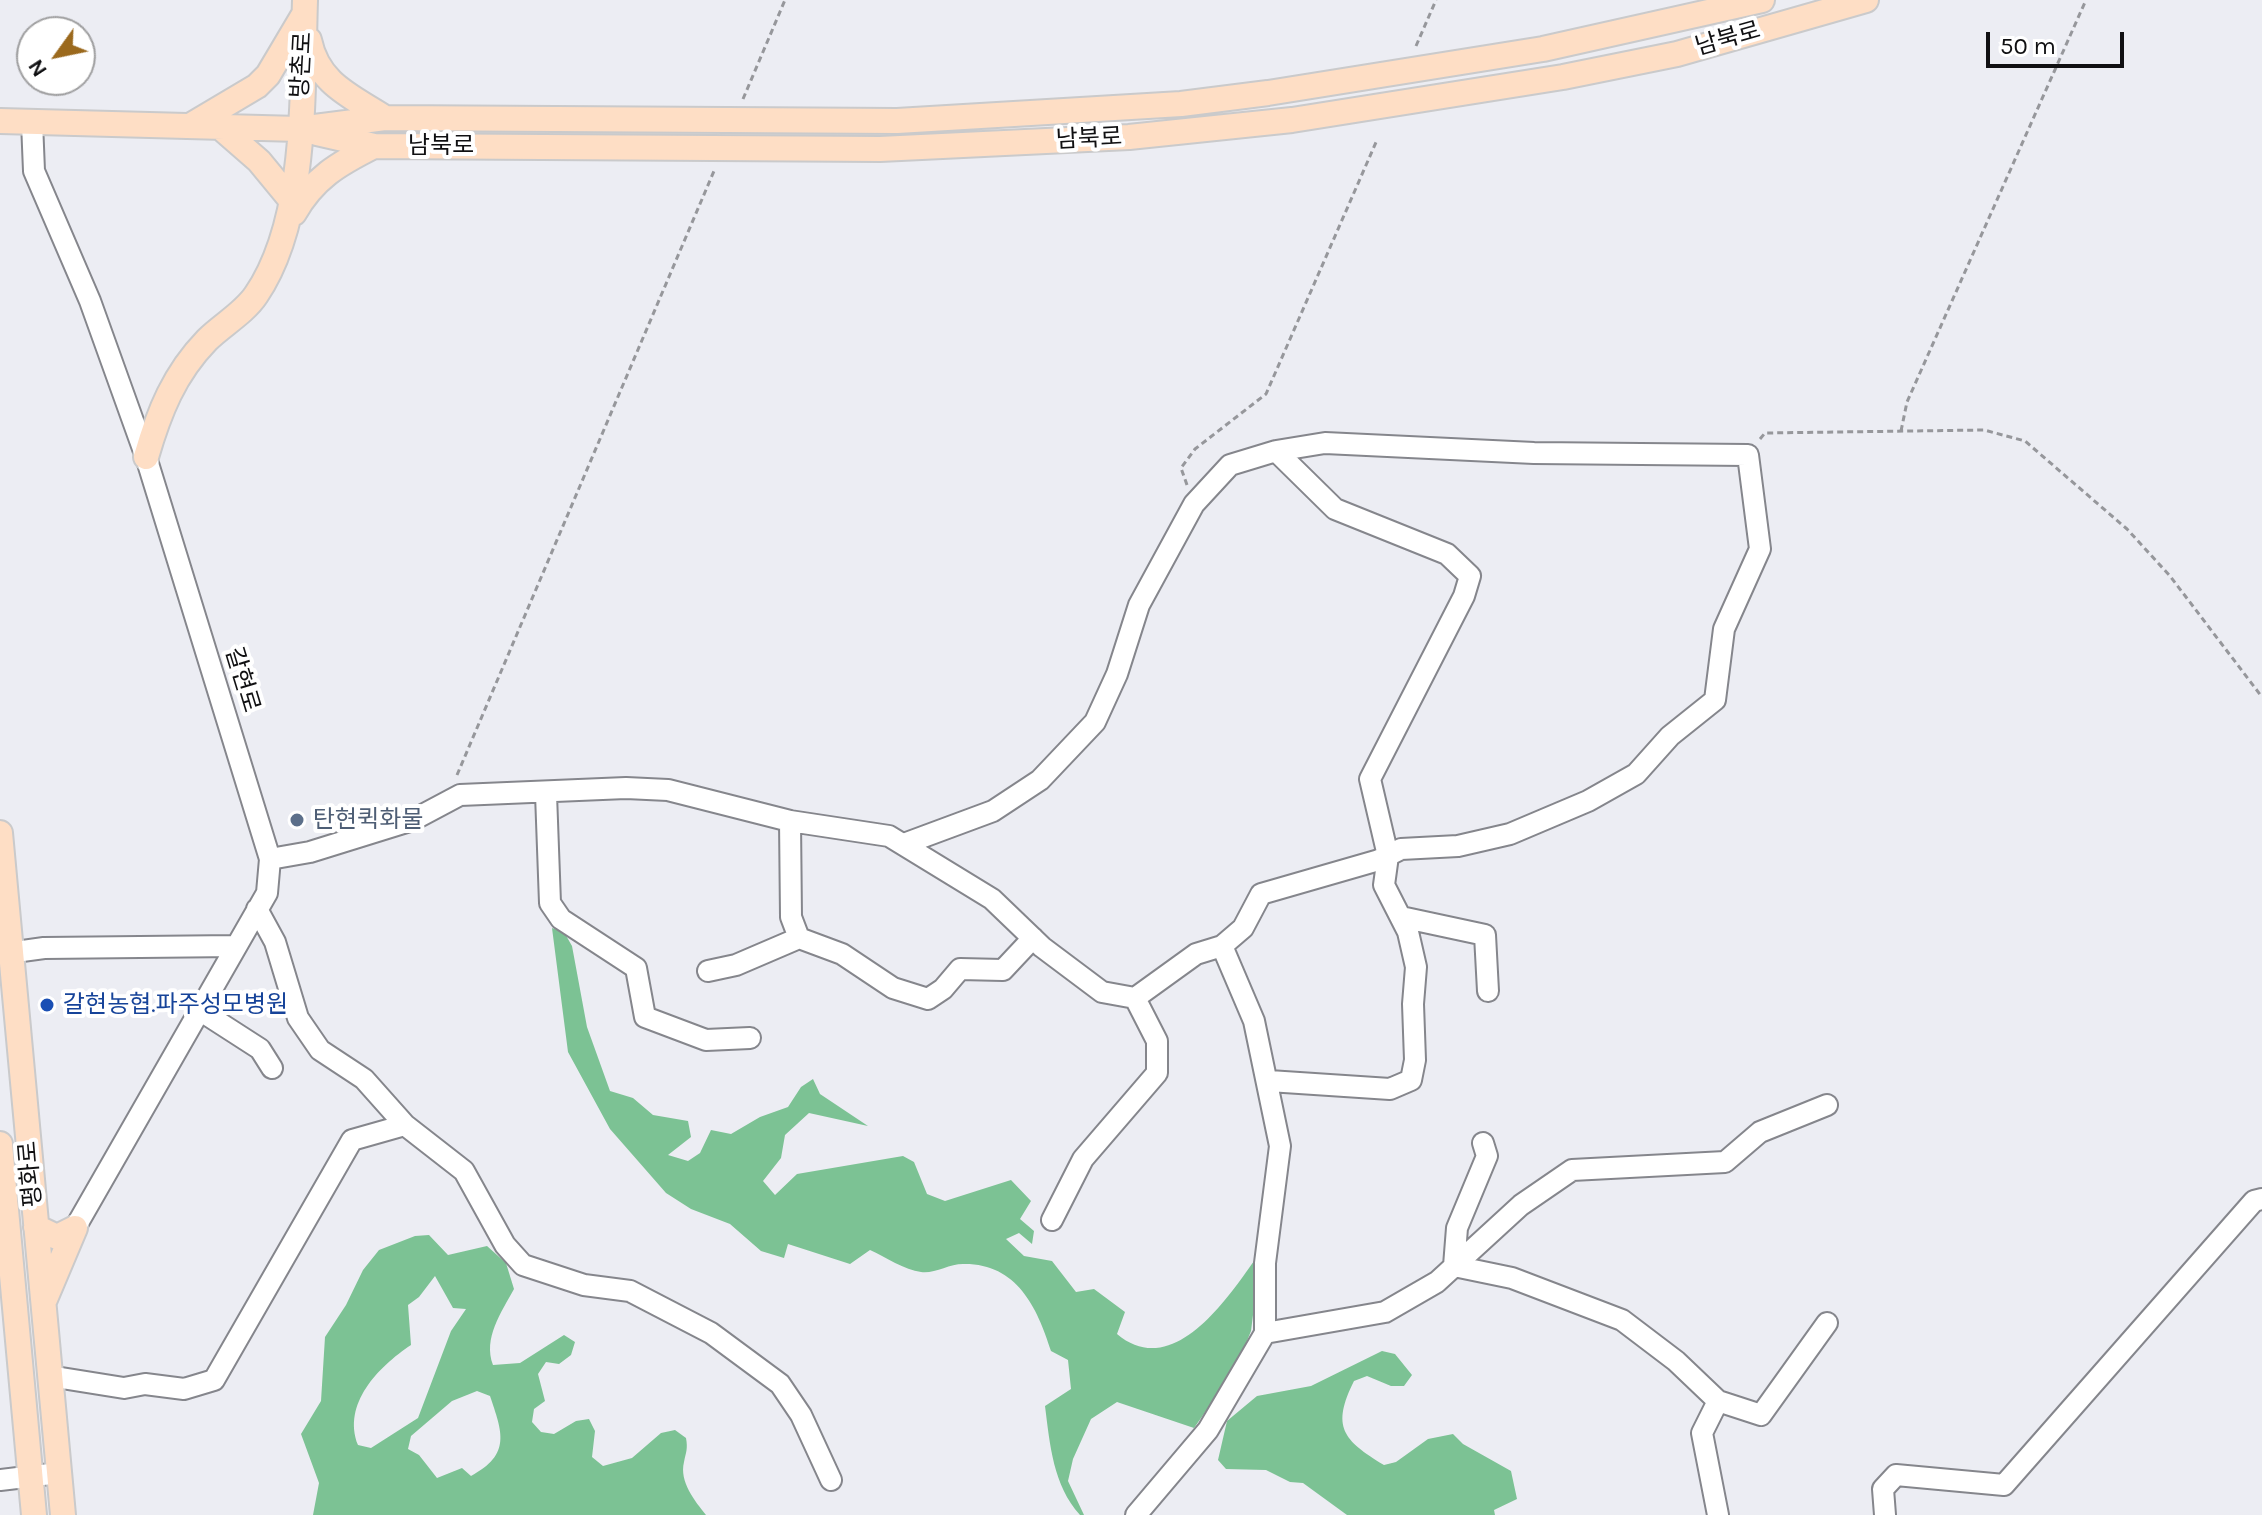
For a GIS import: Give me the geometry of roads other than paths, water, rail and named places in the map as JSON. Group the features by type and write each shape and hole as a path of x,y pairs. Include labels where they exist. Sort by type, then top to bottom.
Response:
{"main road":[{"name":"남북로","path":"9,121 299,129 385,118 897,121 1181,104 1543,49 1762,0"},
{"name":"남북로","path":"299,129 374,146 880,149 1129,137 1292,120 1563,77 1677,54 1866,0"},
{"path":"304,7 313,59 327,81 385,118"},
{"path":"193,124 257,86 268,75 304,7"},
{"name":"방촌로","path":"291,210 299,129 304,7"},
{"path":"220,127 259,161 291,210"},
{"path":"146,457 174,379 207,340 254,298 279,257 291,210 331,168 374,146"},
{"name":"평화로","path":"0,833 6,953 63,1515"},
{"name":"평화로","path":"0,1144 34,1515"},
{"path":"36,1227 57,1237 75,1228"},
{"path":"42,1305 75,1228"}],"street":[{"name":"갈현로","path":"9,121 90,301 146,457 270,859 267,893 75,1228"},
{"path":"270,859 310,852 413,820 460,795 546,794 626,788 668,790 790,821 889,836 992,899 1033,938 1102,992 1135,998 1196,954 1222,946 1243,928 1261,894 1388,856 1401,849 1458,846 1510,834 1588,801 1636,774 1670,736 1715,700 1724,629 1760,549 1748,455 1534,453 1325,443 1276,451 1230,465 1194,504 1139,605 1117,674 1095,722 1040,780 993,811 904,844"},
{"path":"1269,1081 1390,1089 1411,1080 1415,1060 1413,1004 1416,967 1408,932 1384,885 1388,856 1370,779 1464,596 1470,576 1447,554 1335,509 1276,451"},
{"path":"546,794 550,903 561,919 636,968 645,1017 706,1040 750,1038"},
{"path":"790,821 791,917 799,938"},
{"path":"257,909 275,942 298,1018 320,1050 364,1079 405,1125 464,1171 505,1245 523,1265 584,1285 630,1291 711,1333 780,1384 801,1415 831,1480"},
{"path":"1401,917 1485,935 1488,991"},
{"path":"708,971 736,965 799,938 842,954 893,988 928,999 943,989 960,969 1003,970 1033,938"},
{"path":"6,953 44,948 236,946"},
{"path":"1136,1515 1208,1430 1265,1333 1265,1263 1280,1146 1269,1081 1254,1021 1222,946"},
{"path":"1052,1220 1083,1159 1157,1073 1157,1041 1135,998"},
{"path":"201,1011 260,1049 272,1068"},
{"path":"1265,1333 1385,1312 1437,1282 1521,1205 1572,1170 1725,1162 1760,1132 1827,1105"},
{"path":"49,1376 124,1388 145,1384 184,1389 214,1380 352,1140 405,1125"},
{"path":"1454,1266 1457,1228 1487,1156 1483,1143"},
{"path":"1885,1515 1883,1489 1896,1475 2004,1485 2254,1201 2262,1199"},
{"path":"1454,1266 1512,1278 1622,1320 1676,1361 1718,1401 1761,1415 1827,1323"},
{"path":"1718,1401 1702,1433 1718,1515"},
{"path":"0,1480 59,1473"}],"place":[{"name":"탄현퀵화물","path":"297,820"},
{"name":"갈현농협.파주성모병원","path":"47,1005"}]}
